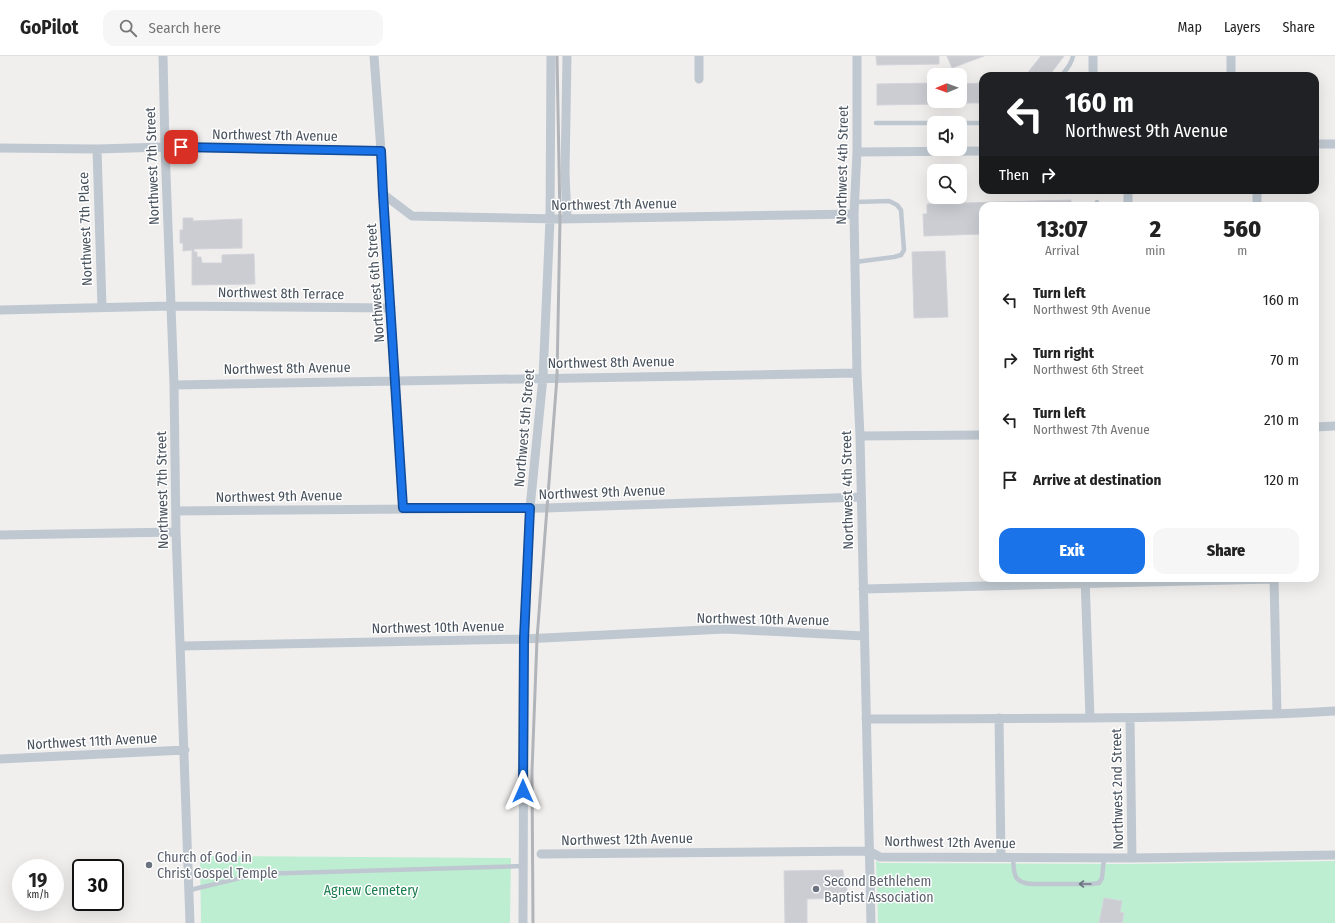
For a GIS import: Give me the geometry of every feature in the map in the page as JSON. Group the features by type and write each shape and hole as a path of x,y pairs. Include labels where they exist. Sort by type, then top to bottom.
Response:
{"street":[{"name":"Northwest 7th Street","path":"163,56 174,385 176,532 190,923"},
{"name":"Northwest 6th Street","path":"374,56 403,508"},
{"name":"Northwest 5th Street","path":"523,923 524,639 530,508 543,378 550,219 551,56"},
{"path":"567,56 565,167 567,218"},
{"path":"699,56 699,79"},
{"name":"Northwest 4th Street","path":"856,56 857,152 854,214 871,923"},
{"path":"1093,56 1093,72"},
{"path":"1231,56 1231,72"},
{"path":"1319,144 1335,144"},
{"name":"Northwest 7th Avenue","path":"0,148 97,149 165,147 381,151"},
{"name":"Northwest 7th Place","path":"97,149 102,308"},
{"path":"857,152 979,151"},
{"name":"Northwest 7th Avenue","path":"383,194 412,216 550,219 854,214"},
{"path":"0,310 171,306"},
{"name":"Northwest 8th Terrace","path":"171,306 391,308"},
{"name":"Northwest 8th Avenue","path":"174,385 857,373"},
{"path":"1319,427 1335,426"},
{"path":"860,436 979,435"},
{"name":"Northwest 9th Avenue","path":"176,511 530,508 861,497"},
{"path":"0,535 176,532"},
{"path":"863,589 1057,582"},
{"name":"Northwest 2nd Street","path":"1085,582 1090,718"},
{"path":"1274,582 1278,714"},
{"name":"Northwest 10th Avenue","path":"181,646 524,639 725,629 864,636"},
{"path":"866,719 1130,718 1335,711"},
{"path":"999,718 1001,857"},
{"name":"Northwest 2nd Street","path":"1130,718 1132,858"},
{"name":"Northwest 11th Avenue","path":"0,759 185,750"},
{"name":"Northwest 12th Avenue","path":"541,854 869,851 880,857 1132,858 1335,856"}],"lane":[{"path":"1064,72 1073,60 1073,56"},
{"path":"876,123 979,123"},
{"path":"855,202 889,201 897,205 901,210 904,250 901,255 894,257 855,262"},
{"path":"1013,858 1014,873 1017,880 1022,883 1092,884 1099,883 1102,878 1104,858"},
{"path":"190,890 257,874 523,866"}],"green space":[{"name":"Agnew Cemetery","path":"200,856 511,858 510,923 201,923"},
{"path":"876,861 880,863 1125,864 1335,861 1335,923 878,923"}],"building":[{"path":"876,56 939,56 939,64 877,65"},
{"path":"947,56 984,56 952,68"},
{"path":"1041,56 1064,56 1052,72 1028,72"},
{"path":"927,83 927,104 877,105 877,84"},
{"path":"979,83 979,103 967,103 967,84"},
{"path":"1071,200 1071,202 999,202"},
{"path":"979,203 979,234 924,236 923,214 927,214 927,204"},
{"path":"183,218 193,218 193,221 242,219 242,248 194,249 194,252 197,252 197,257 201,257 202,263 222,263 222,255 254,254 255,284 192,285 192,250 183,251 183,243 180,243 180,230 183,230"},
{"path":"945,251 948,317 914,318 912,252"},
{"name":"Second Bethlehem Baptist Association","path":"843,870 844,880 847,879 847,898 807,899 807,923 785,923 784,871"},
{"path":"1104,898 1122,901 1120,912 1124,913 1122,923 1099,923"}],"railway":[{"path":"533,923 532,771 537,639 557,377 560,219 557,56"}],"place":[{"name":"Church of God in Christ Gospel Temple","path":"149,865"},
{"name":"Second Bethlehem Baptist Association","path":"816,889"}],"route":[{"path":"181,147 381,151 403,508 530,508 524,639 523,791"}]}
